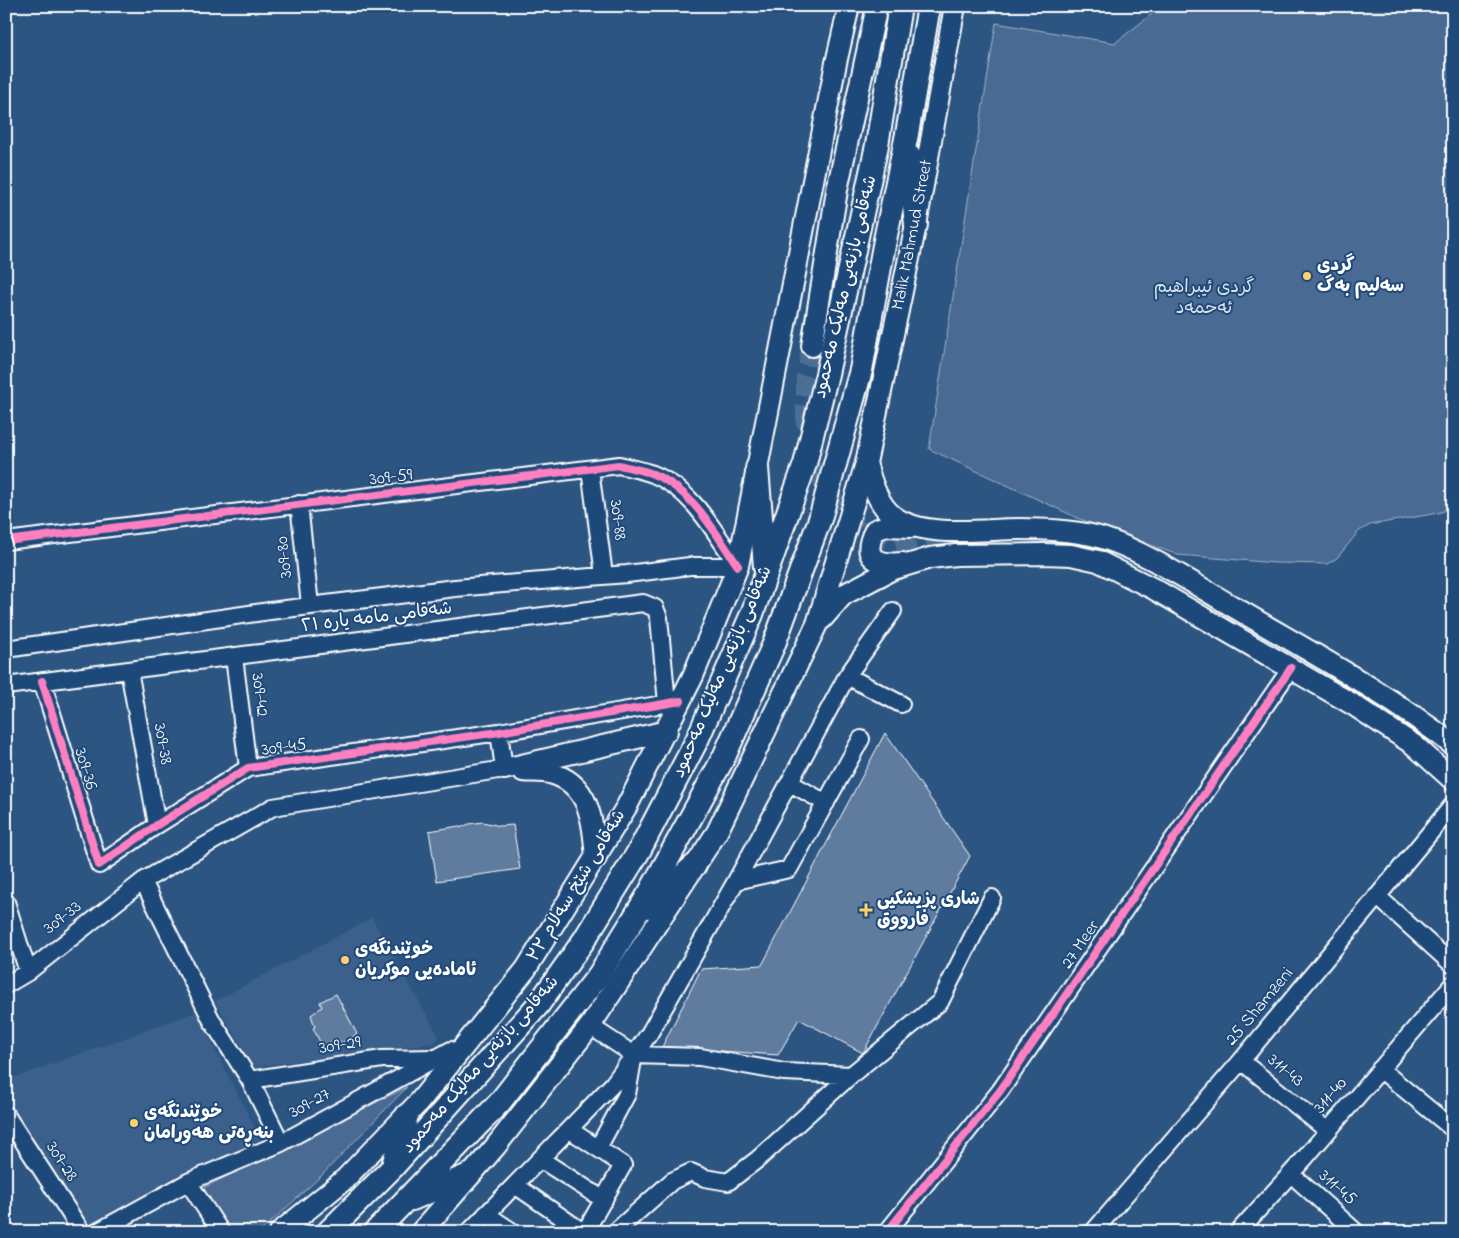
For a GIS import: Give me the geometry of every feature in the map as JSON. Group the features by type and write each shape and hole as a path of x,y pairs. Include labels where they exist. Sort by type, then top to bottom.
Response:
{"highway":[{"name":"شەقامی بازنەیی مەلیک مەحمود","path":"328,1232 392,1168 538,1005 584,940 639,851 697,740 752,614 805,464 878,145 900,6"},
{"name":"شەقامی بازنەیی مەلیک مەحمود","path":"375,1232 500,1102 599,975 634,918 724,757 774,644 820,519 861,370 907,134 929,6"},
{"path":"907,134 916,225"},
{"path":"758,468 766,575"},
{"path":"634,918 695,865"},
{"path":"392,1168 407,1114"},
{"path":"402,1204 469,1175"}],"main road":[{"name":"شەقامی شێخ سەلام ٣٣","path":"280,1232 344,1180 407,1114 526,970 596,858 667,731 674,702 738,566 836,62 850,6"},
{"name":"Malik Mahmud Street","path":"817,624 866,463 916,225 955,6"},
{"path":"952,27 964,6"},
{"path":"812,346 837,190 876,8"},
{"path":"866,463 872,485 892,516 916,527"},
{"path":"1393,731 1290,668 1154,589 1098,561 1071,556 1019,554 956,555 912,562 880,563 874,560 870,551 870,541 875,530 886,526 958,530 1045,529 1075,531 1106,538 1165,567 1387,698 1429,726 1453,746"},
{"path":"940,541 1004,539 1099,550 1167,581 1342,686 1393,731 1437,764 1453,780"},
{"path":"421,1232 469,1175 496,1148 590,1026 717,832 817,624 843,594 891,570 912,562"},
{"path":"504,769 667,731"},
{"path":"504,769 551,773 576,787 590,809 596,858"}],"street":[{"name":"309-59","path":"6,541 619,465 654,474 682,492 700,511 738,566"},
{"name":"309-88","path":"590,469 604,575"},
{"name":"309-80","path":"299,504 310,605"},
{"name":"شەقامی مامە یارە ٢١","path":"6,649 310,605 495,583 604,575 706,564 738,566"},
{"name":"شەقامی مامە یارە ٢١","path":"6,686 643,603 655,608 659,618 674,702"},
{"path":"469,1232 613,1084 649,1034 790,783 846,676 893,611"},
{"name":"309-42","path":"234,657 248,768"},
{"name":"27 Meer","path":"887,1232 1000,1091 1290,668"},
{"name":"309-38","path":"128,670 157,825"},
{"path":"846,676 901,704"},
{"name":"309-36","path":"42,681 99,865"},
{"name":"309-45","path":"99,865 157,825 248,768 499,732 674,702"},
{"path":"499,732 504,769"},
{"path":"736,881 789,869 861,739"},
{"name":"309-33","path":"6,985 28,972 143,881 273,807 504,769"},
{"path":"790,783 826,803"},
{"name":"25 Shamzeni","path":"1097,1230 1241,1061 1453,805"},
{"path":"143,881 212,1021 250,1080 281,1143"},
{"path":"1377,896 1453,966"},
{"path":"615,1232 677,1178 691,1172 704,1178 728,1182 758,1160 851,1075 940,1002 992,898"},
{"path":"6,902 28,972"},
{"name":"311-40","path":"1238,1232 1291,1174 1453,984"},
{"path":"590,1026 634,1055 700,1056 784,1072 851,1075"},
{"name":"309-27","path":"97,1232 188,1182 281,1143 451,1050 459,1052"},
{"path":"598,1148 627,1094 634,1055"},
{"name":"309-29","path":"250,1080 382,1060 436,1058"},
{"name":"311-43","path":"1241,1061 1328,1131"},
{"path":"1380,1069 1453,1129"},
{"path":"613,1084 627,1094"},
{"name":"309-28","path":"6,1115 82,1232"},
{"path":"515,1185 584,1232 623,1165 570,1130"},
{"path":"540,1158 604,1200"},
{"name":"311-45","path":"1291,1174 1356,1232"},
{"path":"188,1182 221,1232"},
{"path":"486,1214 513,1232"}],"shaded area":[{"name":"خوێندنگەی ئامادەیی موکریان","path":"372,918 439,1037 434,1043 254,1067 215,1001"},
{"name":"خوێندنگەی بنەڕەتی هەورامان","path":"196,1012 259,1139 99,1224 94,1226 86,1224 6,1109 6,1081"}],"green space":[{"name":"گردی ئیبراھیم ئەحمەد","path":"1172,6 1453,6 1453,508 1438,513 1370,525 1359,531 1337,558 1327,564 1276,563 1178,555 1080,519 929,449 996,23 1115,43 1157,10"},
{"path":"407,1087 321,1176 260,1232 223,1232 203,1188"}],"building":[{"name":"شاری پزیشکیی فارووق","path":"885,733 970,856 863,1053 799,1019 778,1055 662,1047 701,969 762,965"},
{"path":"483,822 500,826 513,825 520,869 437,881 429,831 459,826 460,828 469,824"},
{"path":"336,994 357,1034 342,1043 338,1039 322,1046 313,1028 315,1027 311,1015 322,1007 320,1002"}],"tunnel":[{"path":"812,346 806,378 806,422 824,485 842,515 858,530 888,544 940,541"}],"cycle path":[{"path":"6,541 619,465 653,474 680,490 712,527 738,566"},
{"path":"887,1232 1000,1091 1291,668"},
{"path":"42,681 99,865 157,825 248,768 499,732 681,701"}],"place":[{"name":"گردی سەلیم بەگ","path":"1307,276"},
{"name":"شاری پزیشکیی فارووق","path":"866,910"},
{"name":"خوێندنگەی ئامادەیی موکریان","path":"345,960"},
{"name":"خوێندنگەی بنەڕەتی هەورامان","path":"134,1123"}]}
